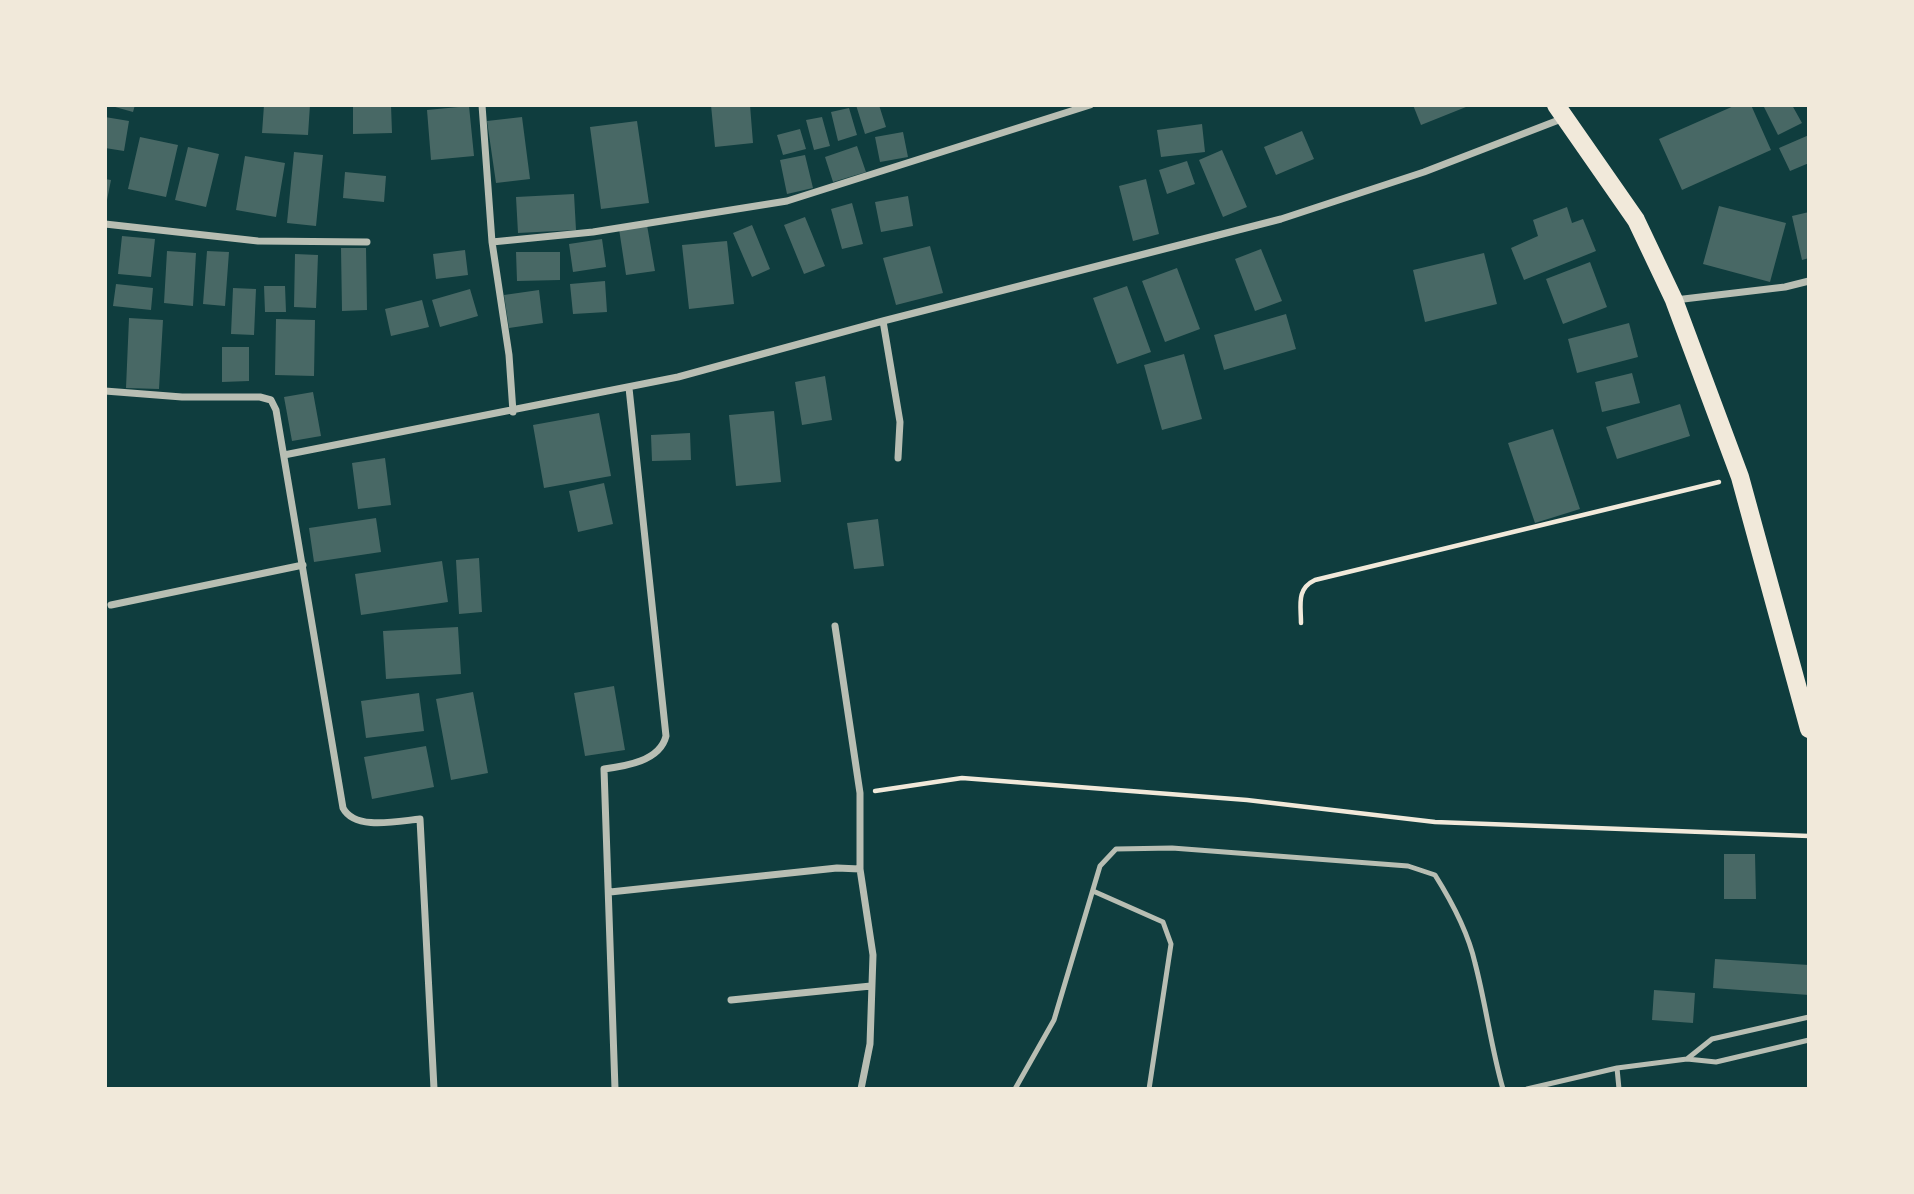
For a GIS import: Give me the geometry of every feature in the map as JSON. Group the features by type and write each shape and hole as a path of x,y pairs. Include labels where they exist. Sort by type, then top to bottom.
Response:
{"main road":[{"path":"1560,111 1636,220 1674,300 1740,477 1809,729"}],"street":[{"path":"482,105 492,242 509,355 513,412"},
{"path":"492,242 593,232 787,201 1090,105"},
{"path":"285,455 629,388 1281,219 1424,172 1560,111"},
{"path":"105,224 258,241 367,242"},
{"path":"1674,300 1785,287 1809,281"},
{"path":"883,321 900,422 898,458"},
{"path":"615,1089 604,769 628,766 649,756 661,747 666,736 629,388"},
{"path":"105,391 182,397 260,397 271,400 276,410 343,808 347,815 357,821 420,819 434,1089"},
{"path":"111,605 303,565"},
{"path":"835,626 860,793 860,869 873,955 870,1044 861,1089"},
{"path":"610,892 837,868 860,869"},
{"path":"731,1000 871,986"}],"lane":[{"path":"1015,1089 1054,1020 1100,866 1116,849 1172,848 1408,866 1435,876 1452,904 1475,962 1485,1021 1503,1089"},
{"path":"1093,891 1163,922 1171,944 1149,1089"},
{"path":"1687,1059 1712,1039 1809,1017"},
{"path":"1527,1089 1616,1068 1687,1059 1716,1062 1809,1040"},
{"path":"1616,1068 1619,1089"}],"path":[{"path":"1301,623 1301,592 1315,580 1740,477"},
{"path":"860,793 962,778 1247,800 1435,822 1809,836"}],"building":[{"path":"108,105 135,105 133,112"},
{"path":"264,105 310,105 308,135 262,133"},
{"path":"353,105 391,105 392,133 353,134"},
{"path":"711,105 750,105 753,143 715,147"},
{"path":"856,105 879,105 886,127 865,134"},
{"path":"1413,105 1471,105 1421,125"},
{"path":"1736,105 1751,105 1771,150 1682,190 1659,139"},
{"path":"1763,105 1792,105 1802,123 1778,135"},
{"path":"469,106 474,156 431,160 427,110"},
{"path":"849,108 857,135 838,141 831,112"},
{"path":"105,117 129,121 124,151 105,148"},
{"path":"522,117 530,179 496,183 487,121"},
{"path":"822,117 830,146 814,150 806,120"},
{"path":"637,121 649,203 601,209 590,127"},
{"path":"1202,124 1205,152 1161,157 1157,130"},
{"path":"800,129 806,149 783,155 777,135"},
{"path":"1302,131 1314,159 1276,175 1264,147"},
{"path":"903,132 908,157 880,162 875,137"},
{"path":"1809,135 1809,163 1790,171 1779,148"},
{"path":"140,137 178,145 166,197 128,189"},
{"path":"857,146 866,172 833,182 825,157"},
{"path":"188,147 219,154 206,207 175,200"},
{"path":"1222,150 1247,207 1223,217 1199,160"},
{"path":"294,152 323,155 316,226 287,223"},
{"path":"805,155 813,188 787,194 780,160"},
{"path":"245,156 285,163 276,217 236,210"},
{"path":"1187,161 1195,184 1167,194 1159,170"},
{"path":"345,172 386,176 384,202 343,198"},
{"path":"105,179 111,180 106,205 105,205"},
{"path":"1146,179 1159,234 1133,241 1119,186"},
{"path":"574,194 576,230 518,233 516,197"},
{"path":"908,196 913,226 881,232 875,202"},
{"path":"852,203 863,244 842,249 831,209"},
{"path":"1719,206 1786,223 1770,282 1703,264"},
{"path":"1567,207 1572,223 1583,219 1596,251 1524,280 1511,248 1538,236 1533,220"},
{"path":"1809,212 1809,258 1802,260 1792,216"},
{"path":"805,217 825,266 804,274 784,225"},
{"path":"647,225 655,271 626,275 619,229"},
{"path":"752,225 770,269 752,277 733,233"},
{"path":"122,236 155,239 151,277 118,274"},
{"path":"602,239 606,267 573,272 569,244"},
{"path":"727,241 734,304 689,309 682,245"},
{"path":"930,246 943,293 896,305 883,258"},
{"path":"341,248 366,248 367,310 342,311"},
{"path":"1261,249 1282,301 1255,311 1235,259"},
{"path":"465,250 468,275 436,279 433,254"},
{"path":"167,251 196,253 193,306 164,303"},
{"path":"207,251 229,252 225,306 203,304"},
{"path":"516,252 560,252 560,280 517,281"},
{"path":"1484,253 1497,304 1425,322 1413,270"},
{"path":"295,254 318,255 316,308 294,307"},
{"path":"1590,262 1607,307 1563,324 1546,279"},
{"path":"1177,268 1200,329 1165,342 1142,281"},
{"path":"605,281 607,312 573,314 570,284"},
{"path":"116,284 153,288 151,310 113,306"},
{"path":"264,286 285,286 286,312 265,312"},
{"path":"1127,286 1151,352 1117,364 1093,298"},
{"path":"233,288 256,289 254,335 231,334"},
{"path":"470,289 478,316 440,327 432,300"},
{"path":"539,290 543,323 509,328 504,295"},
{"path":"422,300 429,327 391,336 385,309"},
{"path":"1286,314 1296,349 1224,370 1214,335"},
{"path":"129,318 163,320 159,389 126,388"},
{"path":"276,319 315,320 314,376 275,375"},
{"path":"1629,323 1638,357 1577,373 1568,339"},
{"path":"222,347 249,347 249,381 222,382"},
{"path":"1184,354 1202,419 1162,430 1144,365"},
{"path":"1632,373 1640,403 1602,412 1595,382"},
{"path":"825,376 832,420 802,425 795,382"},
{"path":"313,392 321,436 292,441 284,397"},
{"path":"1680,404 1690,436 1617,459 1606,427"},
{"path":"774,411 781,482 736,486 729,415"},
{"path":"599,413 611,476 544,488 533,425"},
{"path":"1553,429 1580,509 1535,523 1508,443"},
{"path":"690,433 691,460 652,461 651,435"},
{"path":"385,458 391,505 358,509 352,463"},
{"path":"604,483 613,524 578,532 569,491"},
{"path":"376,518 381,552 314,562 309,528"},
{"path":"878,519 884,566 854,569 847,523"},
{"path":"479,558 482,612 459,614 456,560"},
{"path":"442,561 448,602 361,615 355,574"},
{"path":"458,627 461,674 386,679 383,631"},
{"path":"614,686 625,750 585,756 574,693"},
{"path":"473,692 488,773 451,780 436,699"},
{"path":"419,693 424,731 366,738 361,701"},
{"path":"426,746 434,787 372,799 364,757"},
{"path":"1724,854 1755,854 1756,899 1724,899"},
{"path":"1715,959 1809,965 1809,995 1713,988"},
{"path":"1654,990 1695,993 1693,1023 1652,1020"}]}
